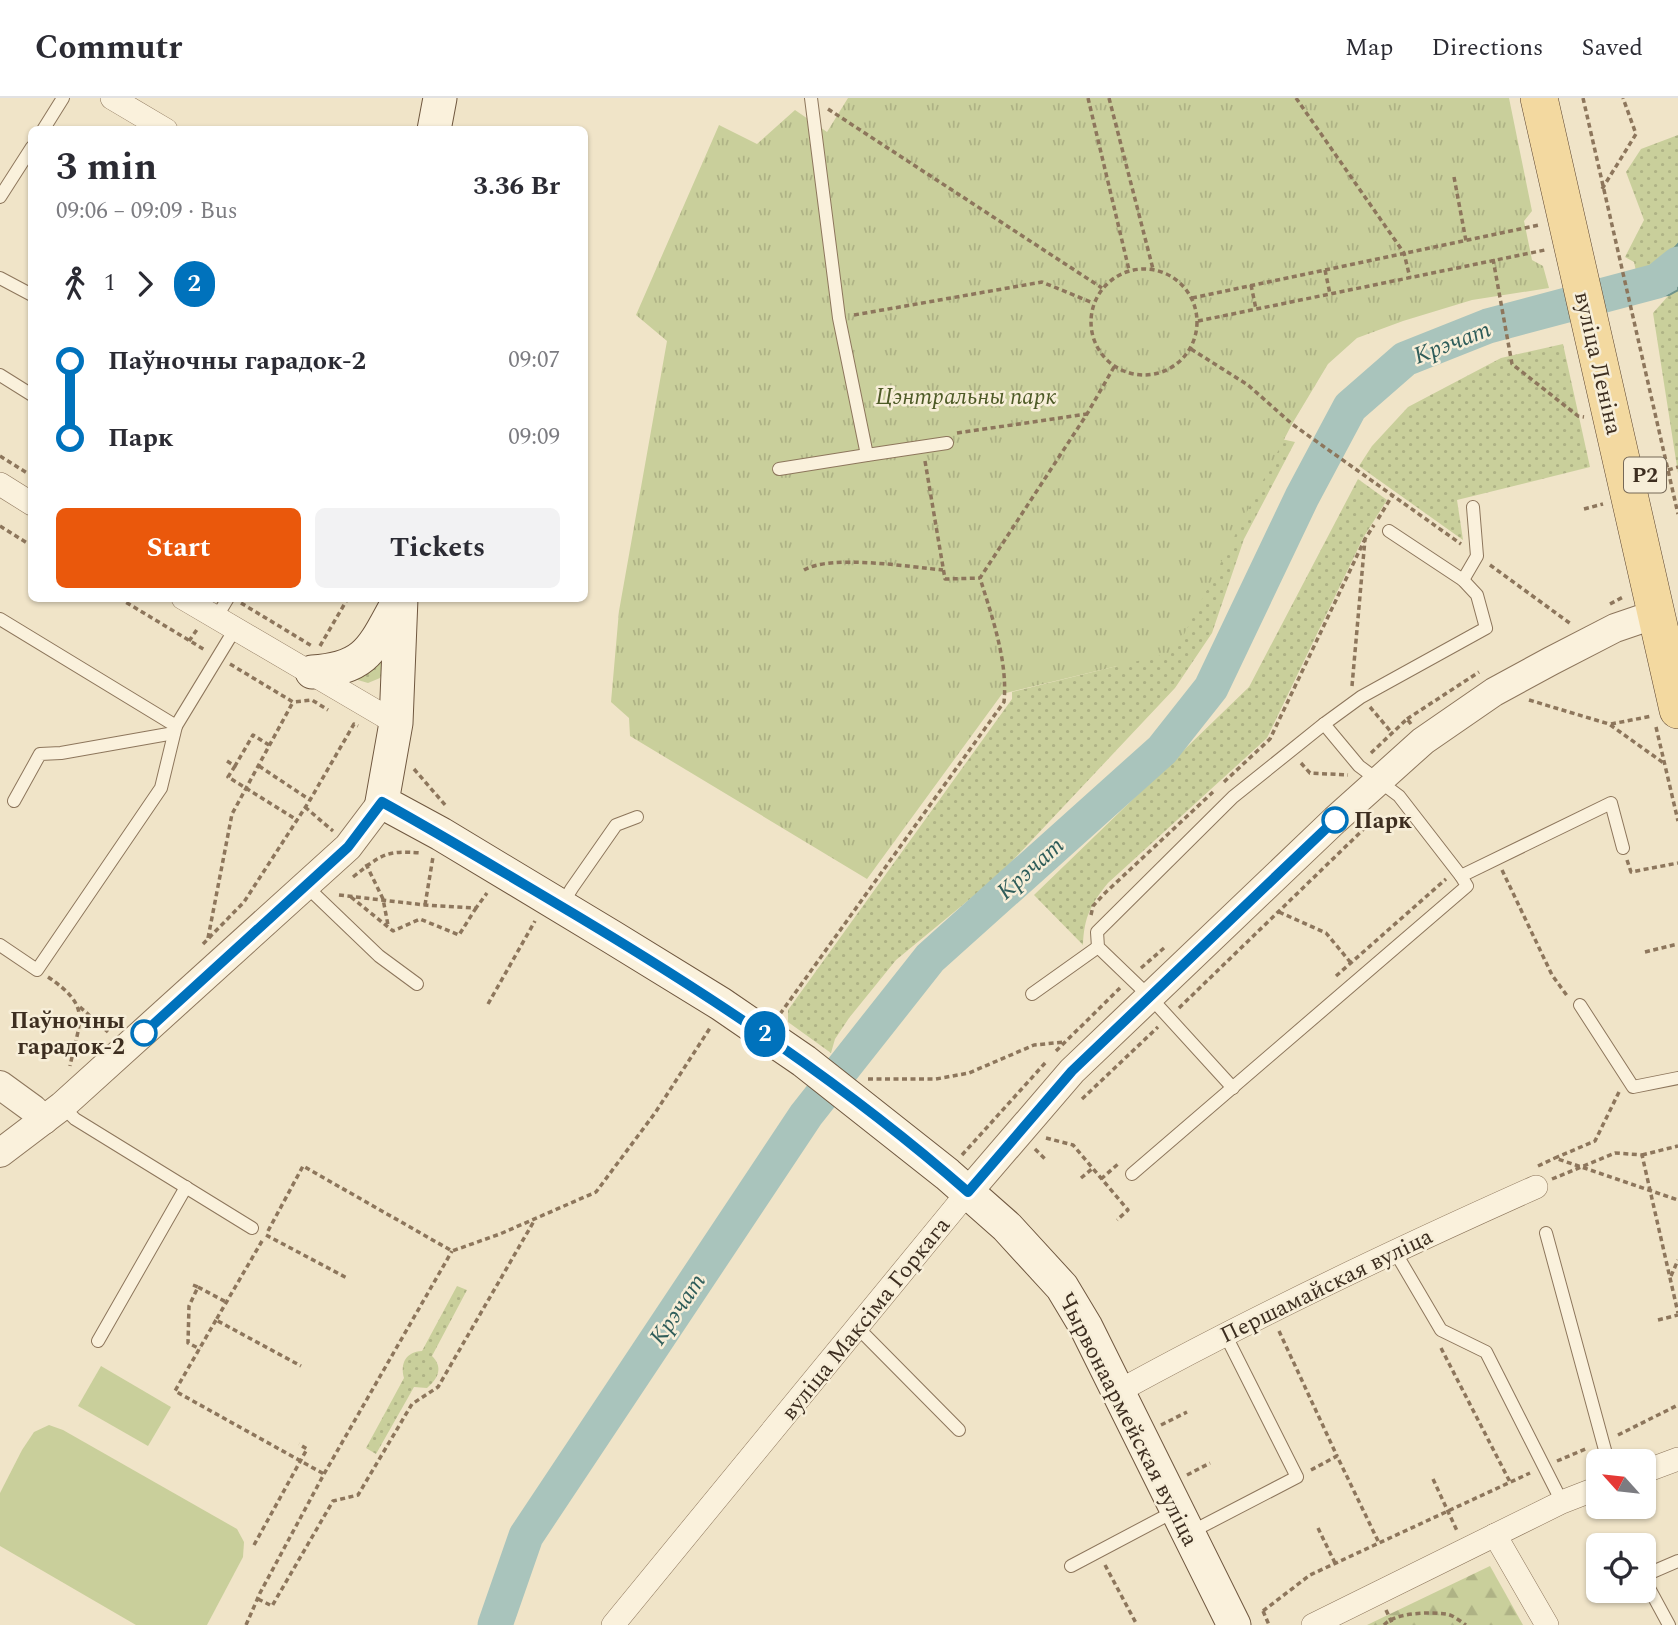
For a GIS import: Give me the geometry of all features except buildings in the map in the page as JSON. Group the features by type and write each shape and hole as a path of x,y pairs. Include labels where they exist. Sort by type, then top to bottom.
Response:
{"main road":[{"path":"435,126 440,98"},
{"name":"вуліца Леніна","path":"1539,98 1586,258 1615,341 1670,615 1677,704"},
{"name":"вуліца Леніна","path":"1563,98 1586,258"},
{"path":"312,686 336,671 360,661 377,640 399,602"},
{"path":"382,802 397,723 401,602"},
{"name":"Чырвонаармейская вуліца","path":"382,802 443,848 550,911 721,1004 804,1061 857,1088 1007,1227 1062,1287 1183,1507 1248,1618"}],"street":[{"path":"112,98 159,126"},
{"path":"0,484 28,502"},
{"path":"197,602 228,611 312,686 397,723"},
{"name":"вуліца Максіма Горкага","path":"613,1625 968,1192 1072,1071 1150,997 1388,788 1423,740 1494,692 1615,628 1670,615"},
{"path":"0,1153 53,1113 317,890 382,802"},
{"path":"0,1085 33,1109 53,1113"},
{"name":"Першамайская вуліца","path":"1119,1391 1533,1178"},
{"path":"1656,1467 1678,1459"},
{"path":"1313,1625 1562,1502 1586,1493"},
{"path":"1495,1535 1547,1625"}],"lane":[{"path":"46,126 63,98"},
{"path":"812,99 839,318 867,455"},
{"path":"0,197 28,153"},
{"path":"0,278 28,293"},
{"path":"0,375 28,392"},
{"path":"779,469 947,443"},
{"path":"1463,580 1477,556 1473,507"},
{"path":"1032,994 1094,950 1097,933 1233,797 1291,750 1361,697 1486,628 1477,595 1463,580 1389,531"},
{"path":"0,945 37,970 161,788 175,729 218,657 228,611"},
{"path":"0,619 175,729"},
{"path":"1132,1174 1467,886 1388,788 1359,766 1324,724"},
{"path":"14,801 40,754 61,753 175,729"},
{"path":"1461,876 1611,803 1623,848"},
{"path":"550,911 572,888 616,825 637,817"},
{"path":"317,890 379,956 416,984"},
{"path":"1094,950 1150,997 1233,1088"},
{"path":"1580,1005 1633,1087 1678,1078"},
{"path":"53,1113 75,1119 252,1228"},
{"path":"98,1341 186,1187"},
{"path":"1546,1233 1605,1449"},
{"path":"1394,1251 1441,1330 1486,1352 1562,1502"},
{"path":"858,1327 959,1430"},
{"path":"1071,1566 1183,1507 1297,1477 1226,1334"},
{"path":"1656,1570 1678,1561"},
{"path":"1656,1600 1669,1625"}],"path":[{"path":"1088,98 1129,270"},
{"path":"1109,98 1153,269"},
{"path":"1296,98 1404,253 1410,278"},
{"path":"1583,98 1602,189"},
{"path":"1623,98 1636,134 1602,189 1586,258 1615,341 1668,470 1678,514"},
{"path":"812,99 1102,288"},
{"path":"1454,177 1466,241"},
{"path":"1192,298 1545,224"},
{"path":"1198,321 1493,259 1586,258"},
{"path":"1493,259 1512,364 1578,416 1586,417"},
{"path":"1153,269 1176,279 1192,298 1198,321 1191,349 1170,369 1142,376 1114,367 1097,350 1090,327 1093,303 1102,288 1129,270 1153,269"},
{"path":"1325,270 1330,294"},
{"path":"839,318 1042,282 1093,303"},
{"path":"1251,285 1256,309"},
{"path":"1191,349 1248,386 1292,424 1363,475"},
{"path":"980,578 1087,414 1114,367"},
{"path":"980,578 945,579 921,439 1087,414"},
{"path":"0,456 28,474"},
{"path":"1668,470 1678,467"},
{"path":"1119,989 1094,950 1087,932 1093,906 1270,739 1365,539 1392,496"},
{"path":"1584,509 1607,503"},
{"path":"0,527 28,543"},
{"path":"1365,539 1352,685 1392,733"},
{"path":"804,570 810,566 845,562 943,570"},
{"path":"785,1006 1004,702 1006,681 992,615 980,578"},
{"path":"126,602 293,702"},
{"path":"228,611 318,650 346,602"},
{"path":"208,940 232,814 293,702 312,686"},
{"path":"1525,699 1609,724 1665,764"},
{"path":"1609,724 1654,716 1678,821"},
{"path":"199,948 244,902 310,800 354,724 359,727"},
{"path":"270,745 253,735 228,777 297,820"},
{"path":"1291,750 1310,773 1350,775"},
{"path":"228,761 235,766"},
{"path":"411,765 450,811 443,848 433,855 425,905"},
{"path":"258,766 310,800"},
{"path":"1080,1101 1279,912 1388,788"},
{"path":"305,807 368,865 383,900 388,927"},
{"path":"1497,859 1552,975 1569,998 1580,1005"},
{"path":"1631,872 1678,863"},
{"path":"350,896 393,931 420,919 459,936 491,888"},
{"path":"317,890 425,905 476,908"},
{"path":"488,1004 550,911"},
{"path":"1279,912 1326,933 1351,962"},
{"path":"1644,952 1678,944"},
{"path":"37,970 68,991 79,1006 113,1035"},
{"path":"69,1072 79,1021 79,1006"},
{"path":"246,1625 324,1474 452,1251 534,1221 596,1192 655,1113 715,1020"},
{"path":"857,1088 969,1073 1034,1045 1065,1042"},
{"path":"1533,1178 1555,1158 1595,1141 1617,1093 1633,1087"},
{"path":"1027,1157 1054,1129"},
{"path":"1046,1138 1073,1145 1093,1168 1128,1210 1117,1220"},
{"path":"1533,1178 1578,1168 1615,1153 1642,1156 1678,1146"},
{"path":"1035,1149 1047,1161"},
{"path":"1642,1156 1678,1314 1658,1320"},
{"path":"1555,1158 1678,1200"},
{"path":"324,1474 175,1391 303,1167 452,1251"},
{"path":"1081,1178 1093,1168"},
{"path":"258,1599 272,1606 333,1501 358,1495 412,1404 438,1388 534,1221"},
{"path":"266,1234 347,1278"},
{"path":"1670,1278 1678,1260"},
{"path":"200,1349 188,1343 189,1306 195,1286 226,1302"},
{"path":"1270,1312 1379,1543"},
{"path":"216,1320 301,1366"},
{"path":"1441,1348 1510,1482"},
{"path":"1248,1618 1310,1575 1544,1466 1603,1442 1678,1405"},
{"path":"1158,1426 1187,1412"},
{"path":"254,1545 307,1449 299,1444"},
{"path":"1297,1477 1337,1456"},
{"path":"1183,1507 1210,1463"},
{"path":"1433,1479 1466,1550"},
{"path":"1318,1528 1335,1563"},
{"path":"1099,1551 1136,1625"},
{"path":"1384,1605 1394,1625"},
{"path":"1384,1625 1390,1618 1418,1614 1449,1614 1466,1625"}],"green space":[{"name":"Цэнтральны парк","path":"848,98 1509,98 1532,211 1524,221 1532,260 1543,266 1549,288 1472,300 1357,338 1328,364 1292,424 1175,652 1002,694 867,879 630,736 629,718 611,702 619,611 667,341 636,315 719,125 757,144 795,110 827,132"},
{"path":"1678,135 1678,244 1649,276 1638,280 1634,262 1625,257 1644,220 1626,172 1641,149"},
{"path":"1678,290 1678,473 1653,313 1669,295"},
{"path":"1563,344 1590,467 1457,500 1463,540 1359,466 1372,446 1408,407 1501,358"},
{"path":"1246,431 1295,442 1244,539 1212,633 1175,688 999,875 896,960 849,1018 835,1039 831,1053 788,1022 788,1010 1012,699 1012,692 1117,666"},
{"path":"1358,479 1387,500 1363,538 1267,738 1108,883 1090,911 1083,945 1034,895 1249,687"},
{"path":"383,650 384,669 380,678 368,683 351,678"},
{"path":"457,1286 467,1290 432,1356 438,1364 437,1376 427,1388 414,1387 376,1454 366,1448 404,1378 404,1363 408,1356 422,1351"},
{"path":"101,1366 171,1407 148,1446 78,1406"},
{"path":"49,1425 63,1430 237,1529 244,1542 243,1557 207,1625 136,1625 0,1546 0,1493 34,1432"},
{"path":"1490,1566 1523,1625 1367,1625"}],"water":[{"path":"1678,244 1678,290 1659,296 1650,289 1649,276"}],"waterway":[{"name":"Крэчат","path":"495,1625 526,1536 806,1115 930,958 1162,750 1211,688 1302,497 1350,407 1405,359 1488,326 1657,281 1678,264"}],"bus line":[{"name":"2","path":"144,1033 348,847 382,802 441,834 725,1007 804,1061 968,1192 1072,1071 1335,820"}],"place":[{"name":"Парк","path":"1335,820"},
{"name":"Паўночны гарадок-2","path":"144,1033"}]}
